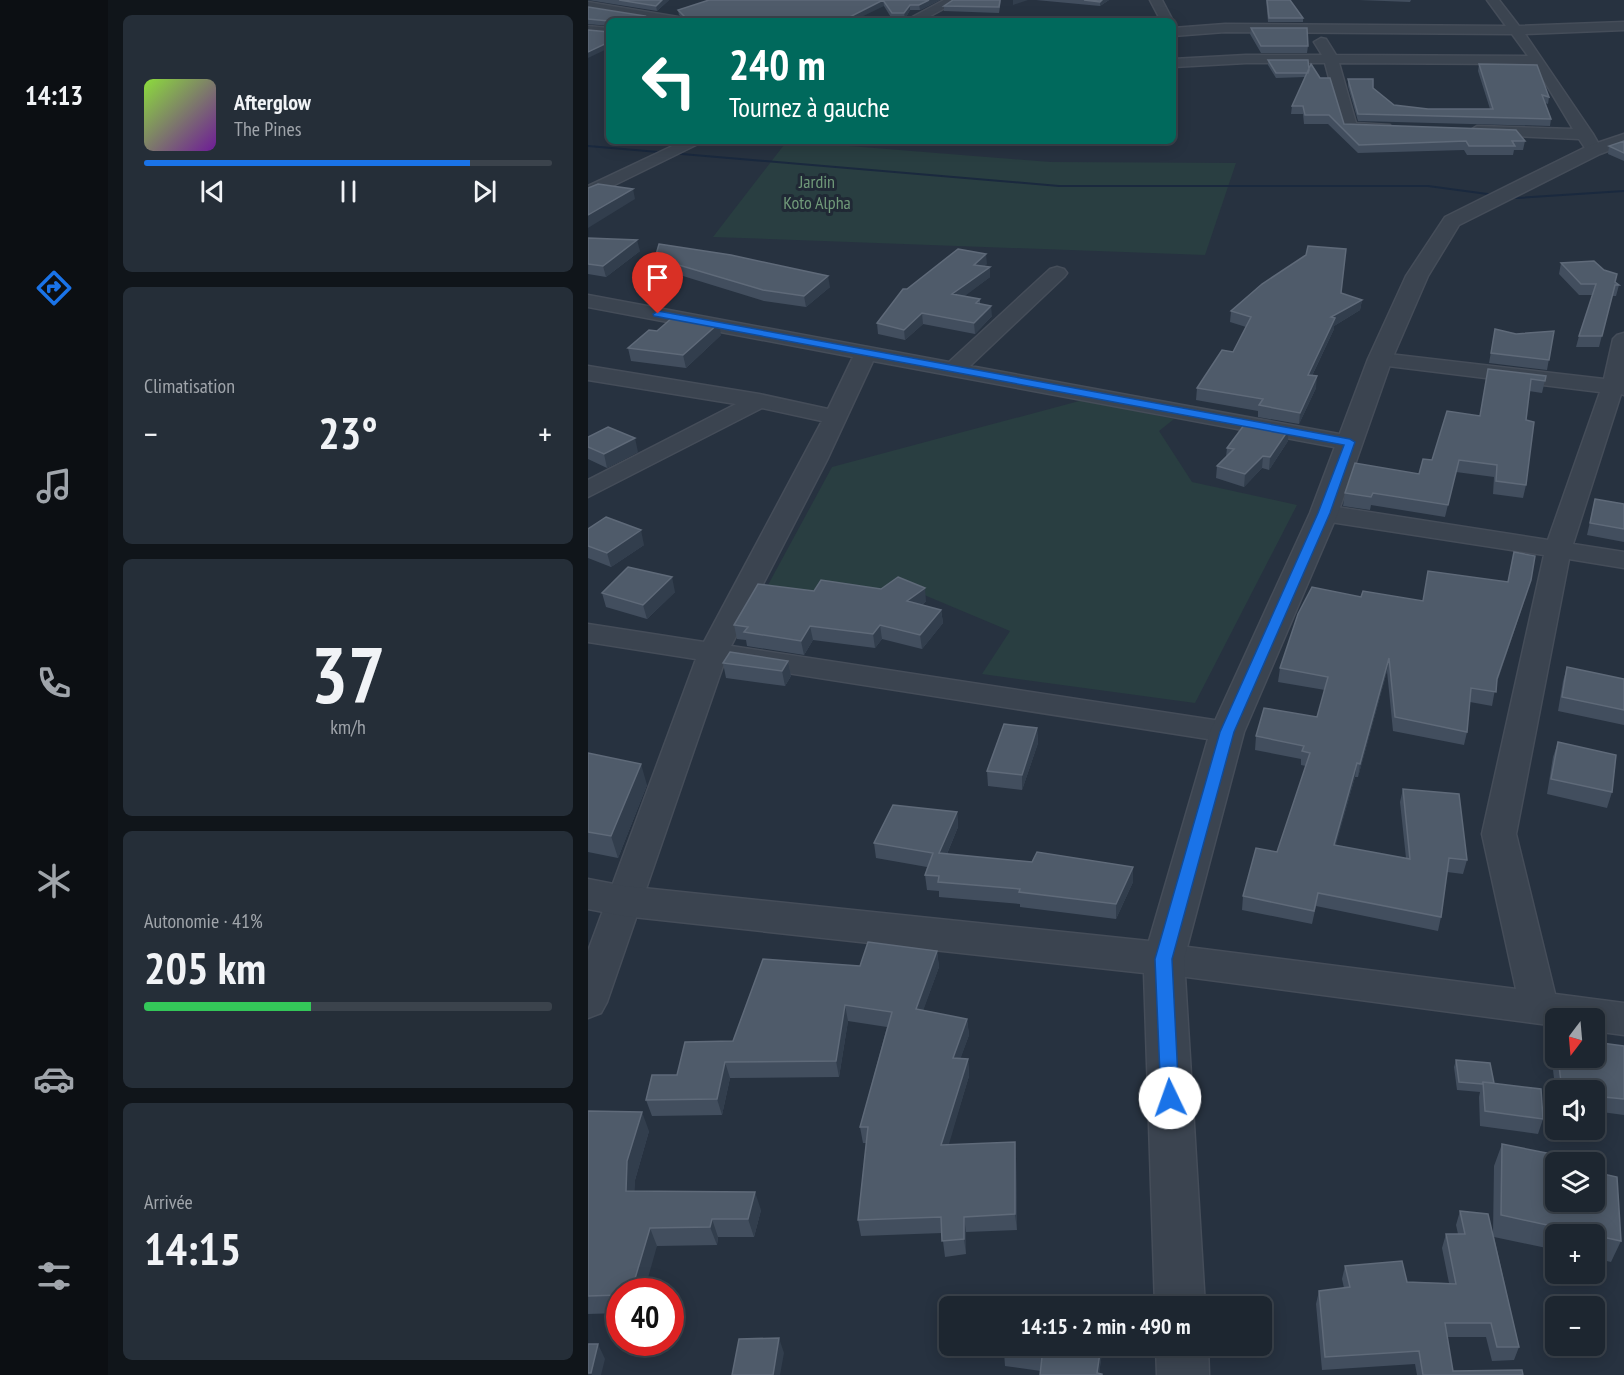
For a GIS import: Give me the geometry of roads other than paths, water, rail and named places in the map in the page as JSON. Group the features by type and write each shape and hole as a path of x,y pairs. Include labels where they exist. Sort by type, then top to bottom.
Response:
{"street":[{"path":"917,18 954,0"},
{"path":"1156,0 1165,18"},
{"path":"1493,0 1538,60 1590,142"},
{"path":"588,6 660,18"},
{"path":"1176,32 1225,28 1516,30 1624,26"},
{"path":"1314,29 1331,59 1349,128 1396,129"},
{"path":"588,30 606,32"},
{"path":"1176,63 1331,59 1538,60"},
{"path":"1467,131 1590,142 1624,139"},
{"path":"1180,1296 1164,959 1227,732 1324,513 1380,359 1417,276 1452,221 1590,142"},
{"path":"588,193 690,144"},
{"path":"953,370 1057,273"},
{"path":"588,301 1350,442"},
{"path":"1539,1008 1499,834 1558,550 1618,387 1624,339"},
{"path":"588,1002 606,898 713,652 815,460 866,353"},
{"path":"1380,359 1618,387"},
{"path":"588,373 759,401 834,417"},
{"path":"588,490 759,401"},
{"path":"1324,513 1624,560"},
{"path":"588,633 1227,732"},
{"path":"606,898 1164,959 1624,1019"},
{"path":"1182,1356 1183,1375"}],"waterway":[{"path":"588,146 1059,186 1428,186 1517,198 1624,191"}],"park label":[{"name":"Jardin Koto Alpha","path":"817,192"}]}
